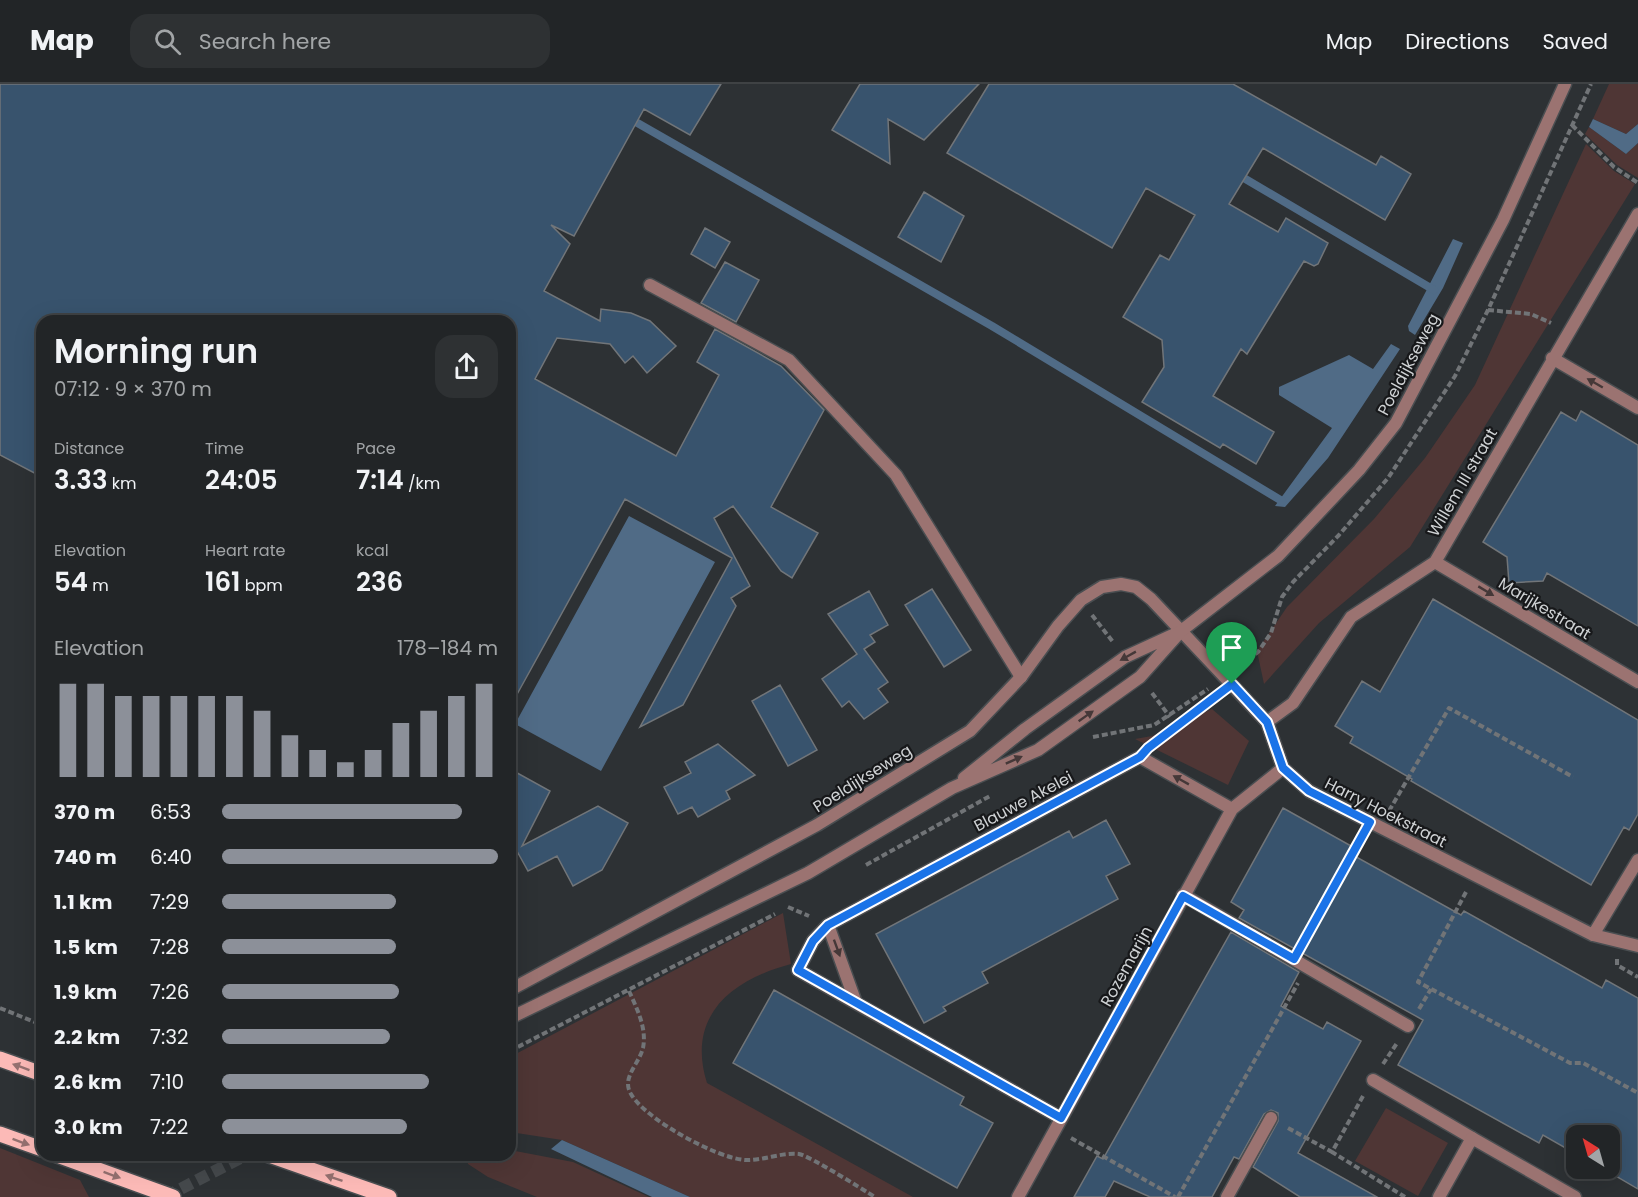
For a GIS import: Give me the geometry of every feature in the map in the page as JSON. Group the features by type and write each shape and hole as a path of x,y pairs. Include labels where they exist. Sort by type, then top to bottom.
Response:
{"main road":[{"path":"0,1059 36,1072"},
{"path":"0,1134 36,1147"},
{"path":"74,1161 173,1197"},
{"path":"286,1161 389,1197"}],"street":[{"name":"Poeldijkseweg","path":"516,1015 808,873 952,788 1038,750 1140,677 1181,631 1278,556 1359,470 1396,423 1503,220 1565,84"},
{"name":"Willem III straat","path":"1267,722 1293,703 1351,617 1435,562 1638,214"},
{"path":"650,285 789,360 896,475 1021,677"},
{"path":"1552,358 1638,408"},
{"name":"Marijkestraat","path":"1435,562 1638,682"},
{"name":"Poeldijkseweg","path":"516,987 838,813 970,731 1021,677 1081,600 1102,587 1120,584 1136,587 1181,631"},
{"name":"Poeldijkseweg","path":"952,788 1025,729 1125,657 1181,631"},
{"name":"Harry Hoekstraat","path":"1181,631 1267,722 1283,768 1309,791 1593,935 1638,946"},
{"path":"1140,757 1232,809"},
{"name":"Blauwe Akelei","path":"1058,1124 798,970 813,941 828,925 1140,757"},
{"name":"Rozemarijn","path":"1018,1197 1232,809 1283,768"},
{"path":"1593,935 1638,860"},
{"path":"1183,896 1408,1026"},
{"path":"828,925 856,1003"},
{"path":"1373,1080 1575,1197"},
{"path":"1227,1197 1271,1118"},
{"path":"1439,1197 1472,1137"}],"path":[{"path":"1572,125 1614,168 1638,183"},
{"path":"1488,310 1531,315 1569,331"},
{"path":"1140,757 1148,748 1232,684"},
{"path":"1294,959 1375,824 1449,708 1573,777"},
{"path":"1475,875 1418,982 1570,1063 1583,1063 1638,1093"},
{"path":"516,1048 788,907"},
{"path":"1058,1124 1177,1197 1307,966"},
{"path":"629,991 642,1021 643,1047 627,1082 630,1093 639,1106 673,1130 718,1151 744,1160 801,1154 875,1197"},
{"path":"0,1008 36,1022"},
{"path":"1271,1118 1332,1152"}],"shaded area":[{"path":"1609,84 1638,84 1638,124 1626,134 1593,119"},
{"path":"1589,127 1626,154 1638,143 1638,178 1617,165 1585,134"},
{"path":"1586,144 1614,171 1635,184 1410,547 1319,623 1264,684 1257,651 1287,607 1374,519 1425,458 1475,385"},
{"path":"1212,709 1249,741 1228,785 1135,739 1152,736"},
{"path":"783,913 791,964 750,980 719,1004 709,1020 703,1038 702,1059 707,1083 913,1197 690,1197 562,1140 516,1133 516,1054"},
{"path":"1386,1108 1448,1143 1418,1196 1355,1161"},
{"path":"0,1148 80,1180 89,1197 0,1197"},
{"path":"516,1151 573,1162 649,1197 537,1197 488,1177 468,1164 468,1161 516,1161"}],"water":[{"path":"1593,119 1626,134 1638,124 1638,143 1626,154 1589,127"},
{"path":"1453,239 1463,243 1443,288 1415,335 1409,331 1408,326"},
{"path":"1391,344 1400,349 1328,458 1285,507 1275,506 1332,428 1279,395 1279,387 1349,355 1373,369"},
{"path":"629,516 715,562 601,771 516,725"},
{"path":"562,1140 690,1197 652,1197 551,1149"}],"building":[{"path":"0,84 721,84 690,135 644,109 574,236 551,225 570,244 544,291 600,321 601,309 631,313 650,321 676,346 647,373 633,356 625,363 610,344 557,338 535,379 676,456 719,375 697,362 715,329 781,366 824,410 771,507 818,533 792,578 781,571 733,506 714,518 750,586 731,598 736,606 683,705 640,727 732,558 625,499 516,696 516,315 36,315 36,474 0,455"},
{"path":"860,84 979,84 924,140 888,119 890,164 832,130"},
{"path":"989,84 1233,84 1376,165 1381,156 1411,174 1385,220 1263,148 1229,204 1278,232 1286,218 1328,243 1318,264 1314,266 1304,261 1247,354 1241,349 1213,396 1274,432 1256,464 1223,444 1220,448 1142,402 1164,367 1162,340 1123,317 1160,255 1169,260 1195,215 1146,188 1112,248 947,153"},
{"path":"924,192 964,216 941,262 898,237"},
{"path":"705,228 730,242 715,268 691,254"},
{"path":"725,262 759,280 736,322 701,303"},
{"path":"1581,411 1638,445 1638,626 1547,573 1543,581 1509,583 1507,557 1483,542 1561,412 1576,421"},
{"path":"932,589 971,650 944,667 905,605"},
{"path":"869,591 888,625 870,635 875,642 864,649 888,682 878,689 888,702 864,719 849,701 842,707 822,679 857,654 828,614"},
{"path":"1433,599 1638,720 1638,814 1629,830 1624,827 1591,885 1411,781 1412,779 1350,743 1353,737 1335,726 1362,681 1380,692"},
{"path":"780,685 817,750 788,766 752,701"},
{"path":"718,744 755,775 726,791 730,799 698,817 692,807 678,814 664,787 691,773 685,762"},
{"path":"516,772 550,791 522,846 598,806 628,823 602,870 573,886 557,856 528,871 518,853 516,857"},
{"path":"1283,808 1353,847 1349,853 1461,915 1464,911 1602,988 1606,980 1638,998 1638,1189 1620,1178 1620,1125 1566,1125 1566,1148 1543,1135 1539,1143 1398,1065 1423,1020 1239,918 1244,910 1231,902"},
{"path":"1106,820 1130,864 1106,876 1118,899 982,972 988,983 943,1007 946,1011 924,1023 876,934 1069,831 1073,838"},
{"path":"1231,932 1299,972 1281,1006 1323,1029 1327,1022 1361,1041 1298,1153 1377,1197 1300,1197 1253,1167 1278,1121 1278,1113 1271,1110 1264,1114 1239,1159 1234,1157 1212,1197 1150,1197 1114,1181 1105,1197 1074,1197 1097,1156 1103,1159"},
{"path":"774,990 964,1097 960,1105 993,1123 957,1188 733,1063"}],"waterway":[{"path":"627,117 992,326 1282,501"},
{"path":"1237,174 1434,290"}],"tunnel":[{"path":"165,1197 234,1161"}],"route":[{"path":"1232,684 1267,722 1283,768 1309,791 1370,822 1294,959 1183,896 1061,1118 798,970 813,941 828,925 1140,757 1148,748 1232,684"}]}
